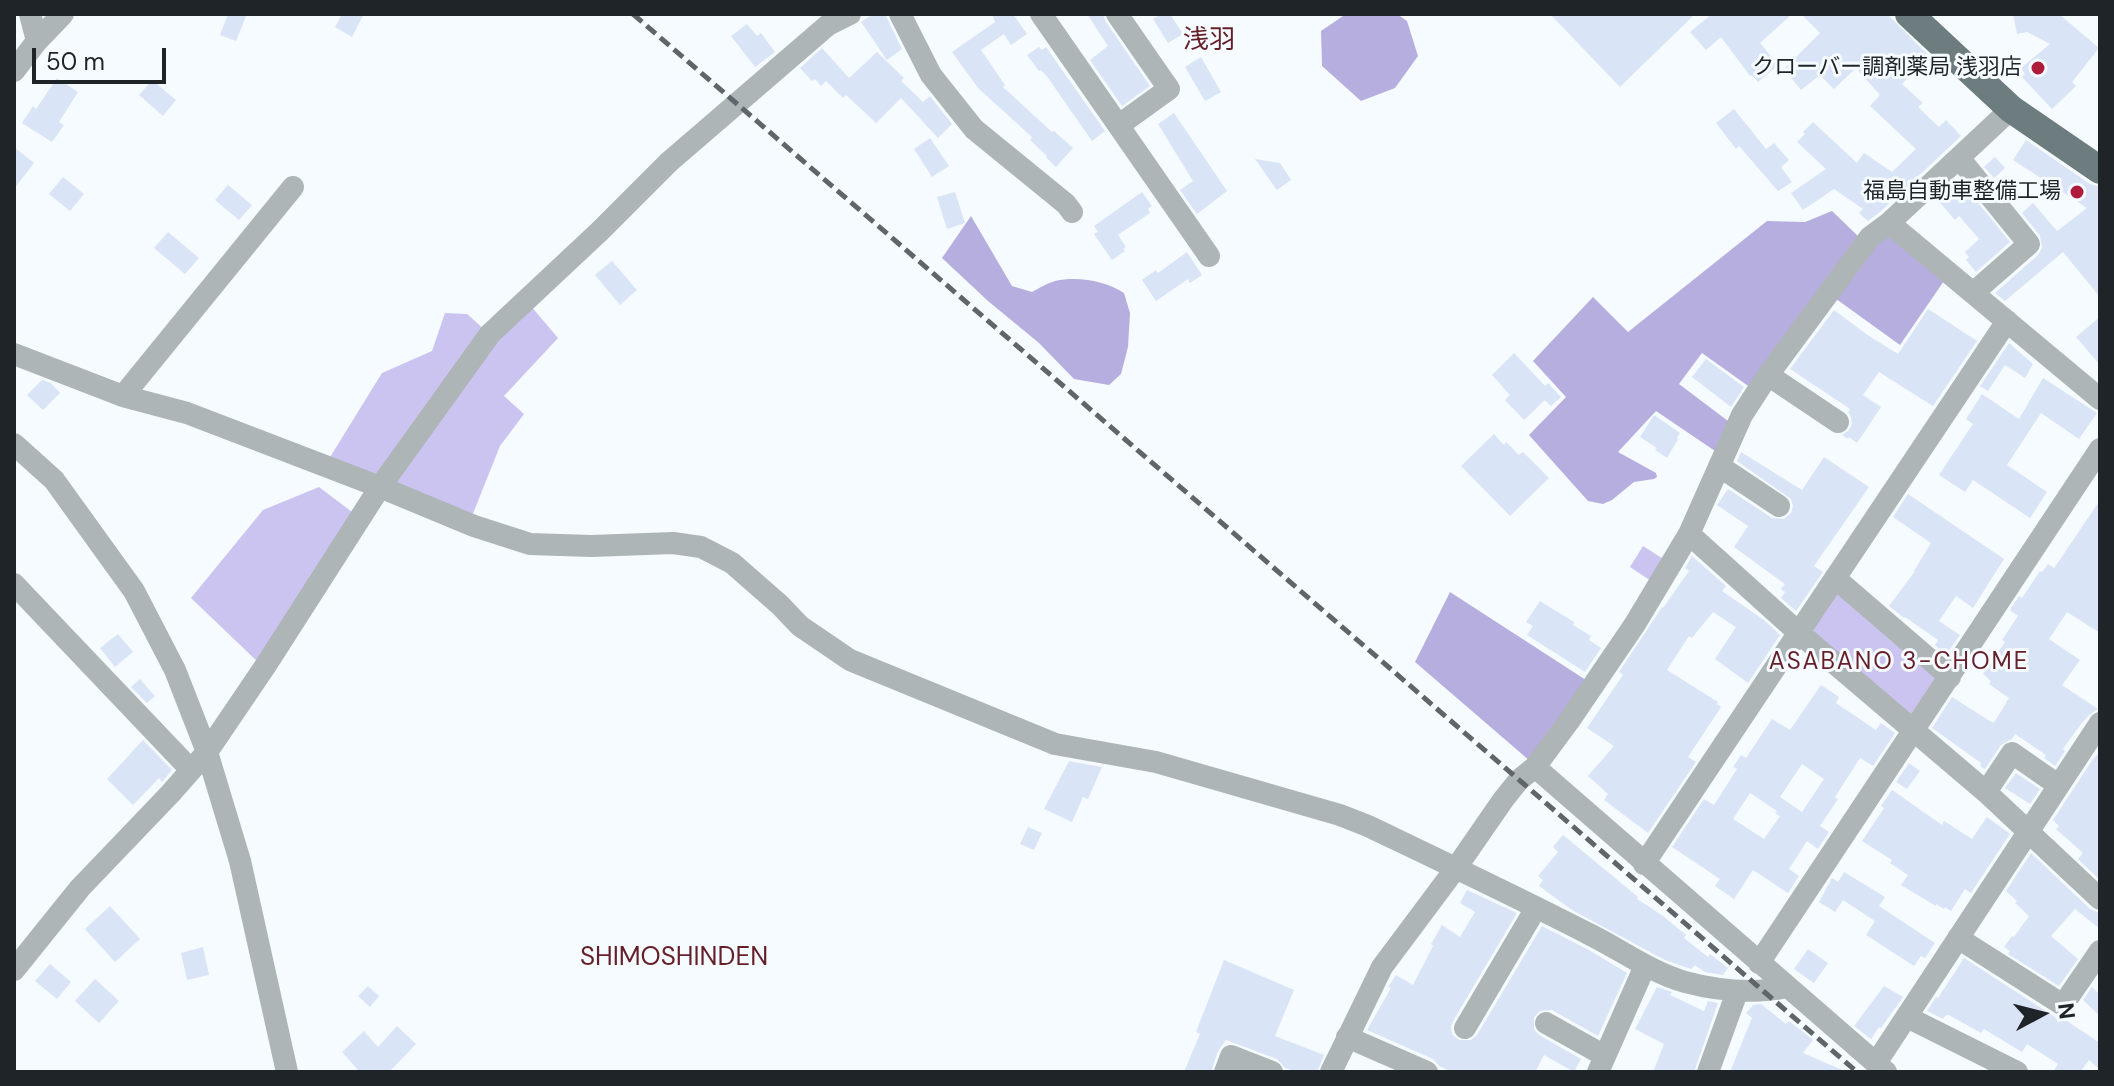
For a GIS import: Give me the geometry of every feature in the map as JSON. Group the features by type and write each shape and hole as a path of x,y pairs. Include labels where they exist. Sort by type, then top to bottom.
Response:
{"main road":[{"path":"1920,18 2011,109 2100,170"}],"street":[{"path":"30,14 37,41"},
{"path":"14,71 63,14"},
{"path":"14,970 80,888 207,752 380,487 490,334 691,142 828,25 850,14"},
{"path":"900,14 931,75 974,129 1072,212"},
{"path":"1041,14 1209,256"},
{"path":"1117,14 1169,89 1119,125"},
{"path":"1331,1072 1382,967 1503,800 1519,780 1535,767 1627,637 1689,534 1742,415 1768,375 1870,237 1960,159 2011,109"},
{"path":"1960,159 2029,244 1973,293"},
{"path":"123,396 293,187"},
{"path":"1889,223 2100,399"},
{"path":"1644,864 2007,321"},
{"path":"14,354 123,396 187,413 474,526 530,544 591,546 673,543 701,547 732,563 800,626 850,660 1055,744 1156,762 1340,815 1456,868 1591,935 1645,966 1685,982 1737,992 1788,987"},
{"path":"1768,375 1838,422"},
{"path":"14,444 54,480 134,591 175,670 207,752 240,861 287,1072"},
{"path":"1759,963 2100,449"},
{"path":"1719,466 1779,506"},
{"path":"1689,534 1799,633 1986,792 2100,899"},
{"path":"1835,578 1950,677"},
{"path":"14,584 191,770"},
{"path":"1535,767 1881,1068 1907,1017 2100,723"},
{"path":"1986,792 2012,753 2058,785"},
{"path":"1465,1028 1536,908"},
{"path":"1958,938 2063,1005 2100,951"},
{"path":"1546,1023 1602,1064 1645,966"},
{"path":"1708,1072 1737,992"},
{"path":"1907,1017 2017,1072"},
{"path":"1347,1037 1427,1072"},
{"path":"1225,1072 1231,1056 1272,1072"}],"shaded area":[{"path":"1346,14 1397,14 1407,21 1418,56 1395,88 1361,101 1322,66 1321,31"},
{"path":"1832,211 1860,238 1751,388 1702,353 1679,384 1732,424 1718,453 1656,411 1618,452 1656,473 1657,477 1634,482 1603,504 1588,501 1529,435 1566,397 1533,361 1593,297 1628,332 1767,221 1805,222"},
{"path":"971,216 1012,286 1032,292 1055,281 1082,279 1124,293 1130,313 1128,347 1121,374 1109,385 1074,379 1039,343 942,258"},
{"path":"1887,230 1946,278 1900,345 1832,296"},
{"path":"530,305 558,338 504,396 524,414 500,446 470,521 327,462 382,373 432,351 445,313 467,314 494,338"},
{"path":"319,487 356,515 260,664 191,598 263,510"},
{"path":"1643,546 1668,562 1654,583 1630,567"},
{"path":"1837,591 1938,674 1915,716 1908,717 1814,635 1813,627"},
{"path":"1450,592 1589,682 1530,761 1415,662"}],"building":[{"path":"228,14 247,14 236,41 220,35"},
{"path":"342,14 364,14 352,37 335,27"},
{"path":"873,14 885,14 902,49 887,60 861,22"},
{"path":"992,14 1013,14 1027,34 1011,45 1004,34 981,50 1005,85 1003,87 1073,148 1056,167 1030,140 1032,137 978,88 952,52 995,22"},
{"path":"1087,14 1103,14 1150,86 1122,106 1090,60 1108,46"},
{"path":"1161,14 1170,14 1183,34 1168,43 1153,19"},
{"path":"1550,14 1695,14 1620,87"},
{"path":"1712,14 1792,14 1760,43 1778,65 1758,82 1721,37 1706,50 1690,32"},
{"path":"1801,14 1887,14 1929,56 1902,84 1923,103 1918,107 1939,127 1946,120 1961,136 1868,221 1859,213 1863,209 1834,189 1803,210 1791,193 1826,169 1797,142 1805,134 1803,132 1813,122 1857,163 1864,153 1892,172 1916,149 1870,106 1880,95 1856,68 1834,89 1820,75 1801,90 1784,69 1820,33"},
{"path":"2013,14 2059,14 2099,48 2072,82 2076,86 2052,109 2022,77 2025,74 2021,68 2050,44 2027,32 2017,34"},
{"path":"747,24 757,36 761,33 775,52 755,67 731,36"},
{"path":"1039,47 1042,50 1046,47 1105,131 1092,141 1046,75 1027,55"},
{"path":"822,48 849,78 877,52 923,102 930,96 952,124 938,138 901,98 876,123 846,95 843,98 826,81 821,86 815,79 812,81 800,68"},
{"path":"1201,57 1221,92 1205,101 1185,67"},
{"path":"57,78 78,92 59,122 64,125 52,142 22,123 33,106 36,109"},
{"path":"152,80 176,100 163,116 139,95"},
{"path":"1734,109 1766,149 1774,143 1789,160 1781,167 1792,182 1778,191 1739,146 1736,149 1716,123"},
{"path":"1174,113 1227,191 1197,214 1180,190 1193,181 1158,124"},
{"path":"930,138 949,166 932,177 914,149"},
{"path":"2026,140 2090,184 2100,187 2100,297 2063,252 2005,301 1995,293 2042,248 2040,236 2022,213 2033,203 2057,231 2087,208 2013,160"},
{"path":"14,147 34,163 14,189"},
{"path":"1995,157 2005,168 1994,178 1984,167"},
{"path":"1255,159 1280,163 1291,180 1277,190"},
{"path":"63,177 84,194 70,211 49,194"},
{"path":"1958,178 2010,242 1976,272 1966,260 1969,257 1965,252 1979,239 1959,216 1955,220 1936,198"},
{"path":"228,185 252,205 239,220 215,200"},
{"path":"955,192 965,223 947,229 937,197"},
{"path":"1142,192 1152,206 1148,209 1150,213 1118,235 1126,247 1112,260 1094,234 1098,232 1094,226"},
{"path":"168,232 199,258 185,274 154,248"},
{"path":"1187,252 1202,275 1190,283 1188,279 1156,301 1142,280 1156,270 1158,273"},
{"path":"612,261 637,290 620,305 595,275"},
{"path":"1928,309 1977,341 1933,406 1879,372 1863,395 1881,407 1857,443 1848,439 1842,435 1852,424 1850,409 1790,369 1834,310 1898,354"},
{"path":"2100,317 2100,365 2076,337"},
{"path":"2009,343 2033,364 2025,378 2005,365 1988,391 1980,386"},
{"path":"1514,353 1545,386 1548,383 1561,397 1551,406 1545,400 1524,420 1505,400 1510,395 1492,375"},
{"path":"1706,359 1744,387 1731,407 1692,377"},
{"path":"2043,378 2097,413 2079,439 2041,413 2007,465 2047,492 2030,518 1973,480 1965,492 1939,475 1973,424 1966,419 1982,394 2019,419"},
{"path":"42,380 51,383 60,393 43,410 27,395"},
{"path":"1654,415 1680,433 1667,458 1640,437"},
{"path":"1494,434 1519,455 1523,452 1549,478 1510,516 1461,466"},
{"path":"1741,452 1802,490 1824,457 1869,487 1814,566 1823,572 1796,611 1781,598 1785,592 1781,589 1785,584 1734,547 1748,526 1717,505 1728,489 1772,518 1784,519 1791,513 1791,499 1737,461"},
{"path":"1908,494 2004,559 1973,608 1956,596 1939,621 1960,635 1946,655 1935,645 1938,640 1889,606 1931,543 1893,517"},
{"path":"2100,500 2100,633 2067,612 2049,639 2080,660 2062,685 2098,709 2081,724 2055,766 2044,758 2046,755 2015,734 2001,745 1985,769 1932,728 1952,697 1993,723 1995,721 2009,698 1989,684 1991,681 1983,674 2018,616 2010,610 2040,571 2048,564 2054,568"},
{"path":"1692,556 1726,586 1722,591 1780,635 1748,683 1715,659 1736,627 1713,612 1692,638 1689,636 1667,670 1718,702 1721,707 1688,757 1696,762 1648,833 1604,800 1608,794 1588,776 1614,746 1587,728 1623,675 1619,672 1689,571 1685,568"},
{"path":"1540,601 1574,622 1573,625 1591,636 1589,640 1601,648 1585,672 1527,635 1533,626 1526,622"},
{"path":"118,634 133,652 115,667 100,648"},
{"path":"140,679 155,696 147,703 131,687"},
{"path":"1821,685 1839,697 1836,703 1876,730 1881,723 1895,733 1873,766 1860,758 1820,826 1829,832 1818,849 1807,841 1789,869 1799,876 1788,893 1753,870 1734,899 1715,886 1720,879 1672,847 1704,799 1714,805 1737,769 1733,767 1741,755 1746,758 1772,719 1790,730","holes":["1802,764 1824,779 1802,812 1780,797","1750,793 1780,816 1764,839 1733,819"]},
{"path":"143,740 172,770 162,782 159,778 133,805 107,779"},
{"path":"2100,752 2100,880 2078,859 2083,853 2056,829 2059,826 2053,820"},
{"path":"1069,761 1102,767 1088,799 1083,797 1072,822 1044,809"},
{"path":"1909,763 1920,771 1907,789 1896,782"},
{"path":"2016,773 2040,789 2030,804 2005,788"},
{"path":"1892,790 1942,825 1944,821 1972,839 1987,817 2010,834 1971,893 1965,889 1951,911 1936,906 1901,885 1908,875 1890,863 1892,860 1862,841"},
{"path":"1028,827 1042,833 1034,850 1020,844"},
{"path":"1563,835 1637,899 1686,935 1684,938 1728,968 1723,975 1705,972 1695,965 1691,969 1665,960 1572,910 1539,886 1543,880 1538,876 1558,852 1553,847"},
{"path":"2031,853 2090,909 2100,913 2100,929 2075,909 2051,936 2078,959 2059,986 2008,954 2010,951 2004,947 2029,916 2006,891"},
{"path":"1844,872 1885,897 1879,906 1935,943 1925,958 1921,956 1914,966 1866,935 1875,921 1843,900 1835,912 1819,902 1832,878 1838,882"},
{"path":"1467,890 1517,913 1453,1021 1452,1034 1459,1040 1471,1040 1477,1035 1542,926 1627,973 1598,1036 1552,1010 1540,1011 1534,1017 1534,1029 1539,1035 1581,1059 1574,1072 1544,1055 1535,1072 1452,1072 1433,1059 1367,1030 1396,975 1413,985 1442,925 1460,937 1475,912 1460,903"},
{"path":"110,906 140,939 115,962 85,929"},
{"path":"203,947 209,975 187,980 181,953"},
{"path":"1808,949 1828,963 1814,983 1794,969"},
{"path":"1964,958 2100,1043 2100,1070 2089,1060 2080,1072 2053,1072 2058,1064 2027,1044 2022,1052 1984,1029 1981,1033 1949,1015 1943,1019 1927,1011"},
{"path":"1224,960 1294,990 1275,1036 1324,1055 1317,1072 1297,1072 1285,1068 1277,1059 1226,1040 1218,1051 1211,1072 1184,1072"},
{"path":"50,964 71,982 57,999 35,981"},
{"path":"95,979 119,1001 99,1023 75,1001"},
{"path":"368,986 379,996 370,1007 358,996"},
{"path":"1884,986 1903,997 1871,1039 1854,1026"},
{"path":"1657,987 1704,1011 1708,1001 1718,1003 1694,1072 1653,1072 1664,1044 1635,1029"},
{"path":"2092,987 2100,995 2100,1016 2083,1000"},
{"path":"1761,1004 1813,1040 1803,1053 1847,1072 1730,1072 1752,1018 1746,1013 1753,1005"},
{"path":"397,1026 416,1044 389,1072 360,1072 342,1052 364,1031 378,1047"}],"railway":[{"path":"633,14 1857,1072"}],"place":[{"name":"クローバー調剤薬局 浅羽店","path":"2038,68"},
{"name":"福島自動車整備工場","path":"2077,192"}],"district":[{"name":"浅羽","path":"1209,41"},
{"name":"ASABANO 3-CHOME","path":"1899,663"},
{"name":"SHIMOSHINDEN","path":"674,958"}]}
